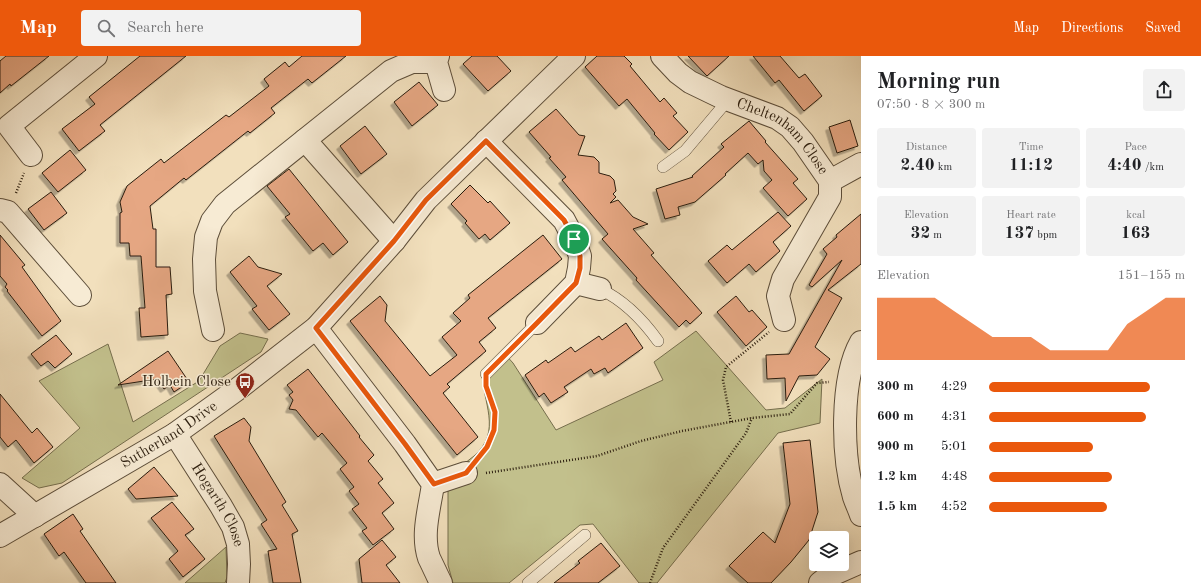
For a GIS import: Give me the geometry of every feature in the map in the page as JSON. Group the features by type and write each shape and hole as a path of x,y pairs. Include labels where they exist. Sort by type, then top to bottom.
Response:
{"street":[{"path":"31,155 10,126 96,56"},
{"name":"Sutherland Drive","path":"0,536 175,434 239,388 316,328 394,241 426,200 574,56"},
{"name":"Cheltenham Close","path":"662,56 678,73 690,82 728,100 777,118 790,127 803,142 830,181 830,197 783,279 778,296 784,320"},
{"path":"213,330 205,291 204,259 206,237 212,221 225,204 391,71 412,62 437,59 444,90"},
{"path":"305,140 394,241"},
{"path":"486,141 564,220 574,239 580,256 580,268 576,283 537,323"},
{"path":"830,181 861,164"},
{"path":"4,211 80,295"},
{"path":"576,283 600,289"},
{"path":"316,328 434,484 428,512 426,544 429,557 441,583"},
{"path":"861,342 857,349 849,379 845,418 846,452 854,498 861,515"},
{"name":"Hogarth Close","path":"175,434 233,527 238,544 238,583"},
{"path":"434,484 466,473"},
{"path":"0,484 35,516"},
{"path":"820,583 829,576 861,562"}],"lane":[{"path":"662,167 685,151 728,100"},
{"path":"600,289 613,295 646,325 658,341"},
{"path":"486,374 537,323"},
{"path":"528,583 585,535"}],"path":[{"path":"4,211 31,155"},
{"path":"731,422 723,380 726,367 784,320"},
{"path":"466,473 487,447 494,430 495,412 486,386 486,374"},
{"path":"466,473 480,474 597,456 642,441 682,431 752,418 790,414 817,384 849,379"},
{"path":"650,583 663,548 746,433 752,418"}],"shaded area":[{"path":"696,331 766,410 785,408 822,379 820,423 778,433 657,583 639,583 593,524 580,525 509,583 453,583 448,565 448,475 474,456 483,446 487,437 489,416 482,371 503,352 513,363 556,430 663,380 654,362"},
{"path":"240,333 268,339 261,352 62,483 39,488 22,478 80,428 39,381 108,344 133,422 199,381 220,346"},
{"path":"226,547 227,577 225,583 185,583"}],"building":[{"path":"6,56 49,56 0,93 0,61"},
{"path":"140,56 186,56 100,125 105,131 79,151 62,129 95,104 89,97"},
{"path":"302,56 346,56 312,83 308,79 271,108 275,113 250,133 248,131 186,180 184,178 150,206 153,229 156,229 156,267 170,267 172,294 166,295 168,335 141,337 139,308 145,308 141,256 130,256 129,243 120,243 120,213 122,212 120,202 127,186 161,159 164,163 226,115 229,117 269,86 264,79 285,62 289,67"},
{"path":"472,56 497,56 511,71 488,91 463,64"},
{"path":"597,56 624,56 632,64 630,66 660,102 664,98 677,113 673,116 688,132 669,150 654,134 655,133 627,99 619,106 585,67"},
{"path":"688,56 729,56 707,76"},
{"path":"753,56 780,56 799,78 805,74 822,96 804,111 779,80 775,83"},
{"path":"419,82 438,105 412,126 394,102"},
{"path":"556,109 579,135 585,136 578,155 594,157 599,162 599,173 610,176 614,180 616,191 613,194 616,197 610,203 618,200 633,217 648,224 633,229 654,253 651,255 702,313 690,324 686,320 679,327 636,280 637,278 602,239 608,234 562,180 566,177 529,132"},
{"path":"850,120 858,146 837,153 829,127"},
{"path":"749,121 766,141 765,142 798,179 793,183 807,199 788,216 763,188 772,180 764,171 763,160 758,164 748,153 725,174 726,175 695,202 678,207 680,215 665,219 656,189 693,177 692,176 724,147 721,144"},
{"path":"365,126 387,154 361,174 340,146"},
{"path":"70,150 86,170 58,192 42,173"},
{"path":"289,169 348,242 333,255 323,243 313,251 285,217 290,214 267,186"},
{"path":"470,185 488,203 490,201 510,223 490,240 485,234 479,239 465,223 467,221 451,204"},
{"path":"51,192 67,213 44,230 28,209"},
{"path":"778,212 791,226 773,242 780,251 756,272 749,264 727,283 708,261 727,245 732,250"},
{"path":"861,214 861,264 828,290 842,298 815,347 830,359 817,375 799,376 786,401 785,378 767,379 766,355 789,354 842,260 812,287 809,285 827,254 823,249 837,237 836,235"},
{"path":"0,235 25,265 22,267 61,321 42,336 7,291 8,290 5,287 7,284 0,276"},
{"path":"543,235 562,259 488,318 496,328 479,342 486,351 447,384 450,387 443,393 478,437 457,455 350,321 380,296 387,305 385,321 430,376 457,355 442,337 461,321 453,313 470,298 468,295"},
{"path":"249,256 258,267 282,274 267,286 290,314 269,330 252,309 257,306 230,272"},
{"path":"736,296 749,312 752,310 767,327 746,346 717,312"},
{"path":"626,323 643,348 608,373 605,368 594,374 591,369 564,387 568,392 551,403 544,393 539,397 525,375 546,360 548,363 571,347 575,352 599,336 602,340"},
{"path":"56,335 72,354 55,368 48,361 41,366 31,354"},
{"path":"168,351 189,382 174,392 170,385 164,389 157,379 118,385"},
{"path":"308,369 374,455 368,461 383,479 378,483 394,503 382,513 394,529 373,545 362,531 367,528 352,509 359,504 349,491 354,487 340,469 347,463 322,433 318,437 296,410 289,409 293,400 289,395 293,392 287,385"},
{"path":"0,394 32,433 37,428 53,447 34,463 16,440 8,447 0,437"},
{"path":"244,418 251,427 249,441 286,502 282,505 298,531 292,534 301,583 273,583 268,551 277,549 261,524 267,520 214,436"},
{"path":"810,440 818,512 812,531 809,531 809,540 771,583 748,583 729,566 763,532 775,543 790,504 783,443"},
{"path":"154,467 178,496 136,499 128,489"},
{"path":"172,502 194,529 185,535 205,559 183,577 169,559 178,551 151,518"},
{"path":"73,514 83,529 80,531 116,583 86,583 64,552 59,556 44,534"},
{"path":"382,540 396,557 386,565 400,583 362,583 359,559"},
{"path":"601,543 620,566 598,583 554,583 580,563 578,561"}],"place":[{"name":"Holbein Close","path":"245,399"}],"route":[{"path":"486,141 564,220 574,239 580,256 580,268 576,283 486,374 486,386 495,412 494,430 487,447 466,473 434,484 316,328 394,241 426,200 486,141"}]}
